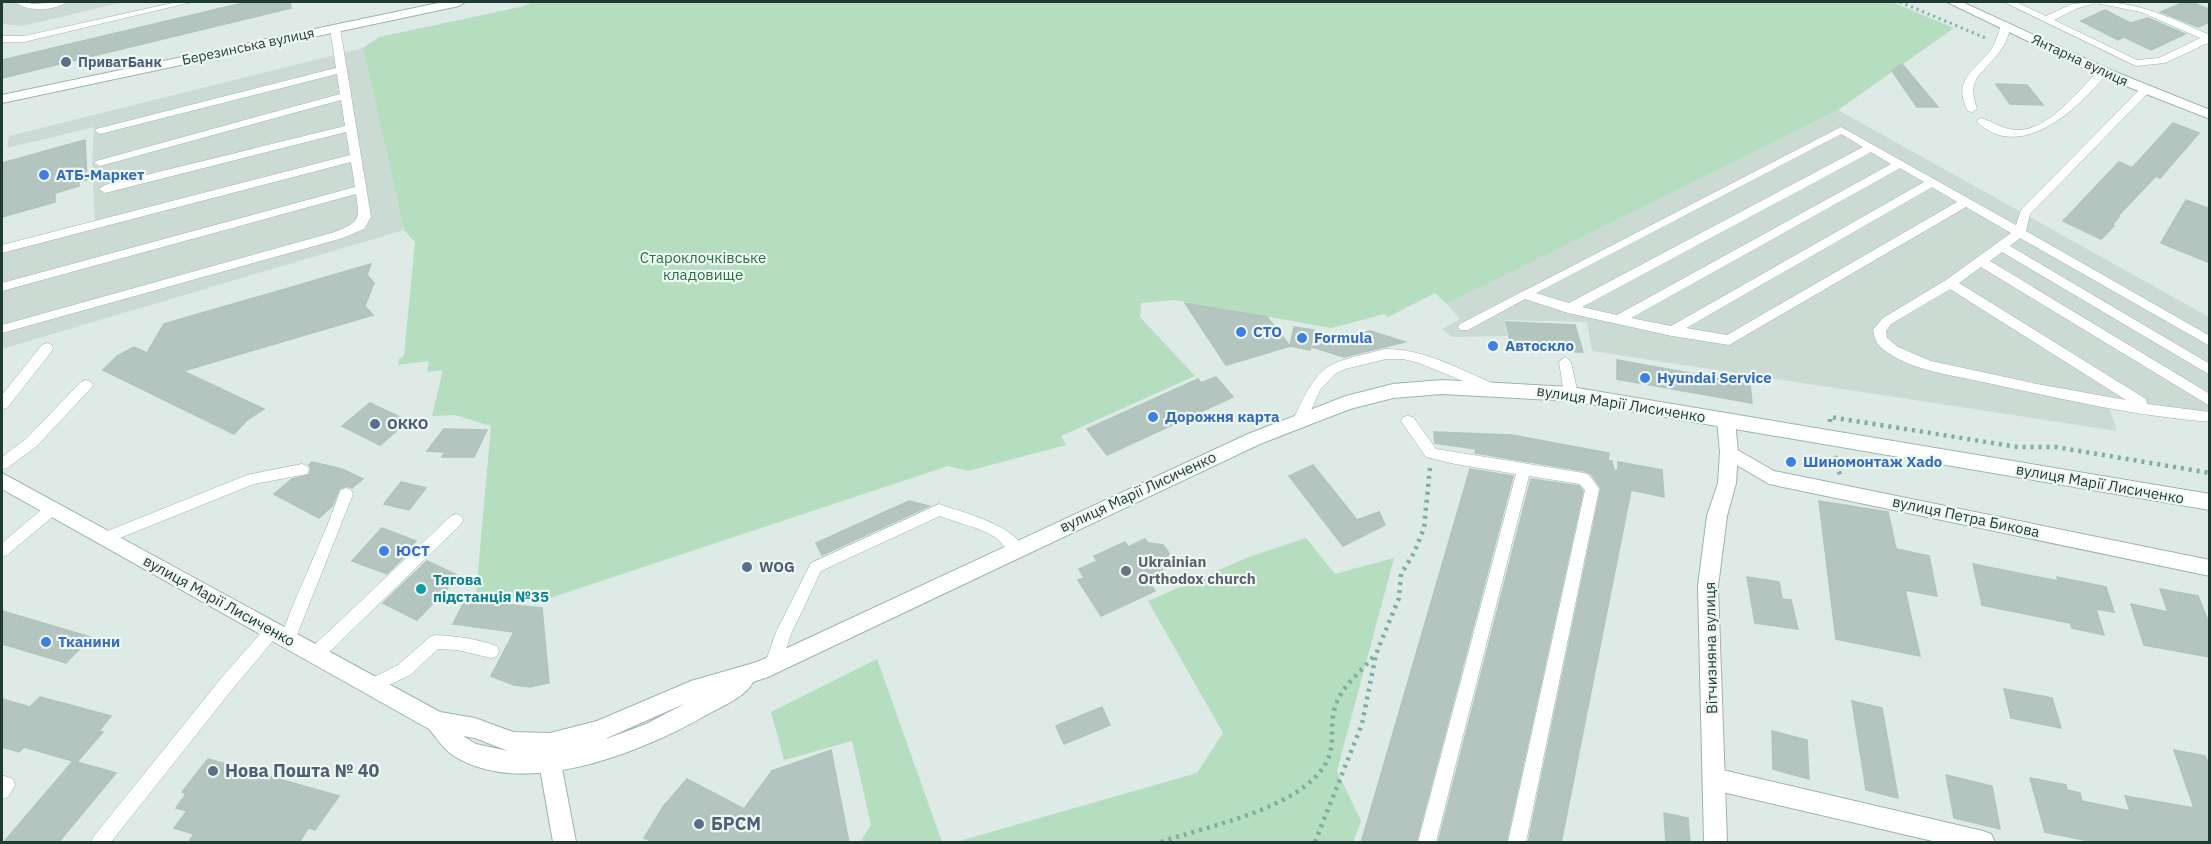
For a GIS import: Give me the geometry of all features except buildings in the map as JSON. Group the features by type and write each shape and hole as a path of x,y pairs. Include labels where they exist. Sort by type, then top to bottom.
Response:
{"main road":[{"name":"Березинська вулиця","path":"2,99 459,2"},
{"name":"Янтарна вулиця","path":"1957,2 2103,72 2210,115"},
{"name":"вулиця Марії Лисиченко","path":"437,722 458,747 480,756 524,764 550,763 588,754 665,727 697,711 767,667 1017,549 1300,420 1346,403 1393,391 1442,387 1571,394 2210,502"},
{"name":"Вітчизняна вулиця","path":"1715,843 1708,586 1717,516 1727,483 1729,452 1726,421"},
{"name":"вулиця Петра Бикова","path":"1729,452 1769,477 2210,568"},
{"name":"вулиця Марії Лисиченко","path":"2,480 437,722 475,728 513,742 550,743 599,731 691,691 767,667"},
{"path":"550,763 563,833"},
{"path":"1714,779 1983,843"}],"lane":[{"path":"20,2 31,7 62,2"},
{"path":"2,39 24,39 187,2"},
{"path":"2009,2 2136,63 2161,61 2208,39"},
{"path":"2046,20 2075,6 2090,2"},
{"path":"2104,2 2144,10 2208,39"},
{"path":"1972,109 1966,94 1967,82 2000,44 2006,25"},
{"path":"2,330 339,235 360,226 365,217 335,28"},
{"path":"100,131 341,70"},
{"path":"1981,121 2003,132 2019,134 2043,127 2052,123 2103,72"},
{"path":"2145,90 2025,213 2020,232 1950,283 1887,321 1879,330 1881,340 1893,350 1928,365 2174,414 2210,417"},
{"path":"100,163 345,96"},
{"path":"105,189 351,128"},
{"path":"1464,327 1841,130 1964,203 2020,232 2210,342"},
{"path":"1568,309 1870,148"},
{"path":"2,249 355,157"},
{"path":"1618,320 1899,164"},
{"path":"1672,331 1930,183"},
{"path":"2,287 360,189"},
{"path":"1524,294 1568,309 1672,331 1729,340 1964,203"},
{"path":"2002,246 2210,370"},
{"path":"1982,261 2210,401"},
{"path":"1950,283 2149,408"},
{"path":"2,404 47,348"},
{"path":"1300,420 1315,387 1330,371 1341,365 1386,354 1403,354 1422,359 1492,388"},
{"path":"1565,362 1571,394"},
{"path":"2,464 33,442 86,385"},
{"path":"1408,421 1431,453 1455,459 1584,479 1592,489 1517,843"},
{"path":"105,538 252,479 302,470"},
{"path":"1427,843 1524,470"},
{"path":"100,843 229,681 280,635 298,608 338,519 346,494"},
{"path":"2,551 52,509"},
{"path":"767,667 816,567 939,510 1000,533 1017,549"},
{"path":"315,655 456,520"},
{"path":"372,686 404,670 435,642 457,643 491,651"},
{"path":"2,783 7,785 2,791"}],"path":[{"path":"1900,2 2000,44"},
{"path":"1316,843 1362,724 1376,654 1399,598 1401,574 1414,553 1424,528 1431,453"},
{"path":"1161,843 1235,820 1297,793 1326,764 1333,736 1334,710 1348,683 1376,654"}],"shaded area":[{"path":"2,2 123,2 23,26 2,24"},
{"path":"363,48 404,230 2,349 2,248 95,223 92,163 94,127 7,148 9,136"},
{"path":"1838,110 2209,317 2209,419 2109,407 2117,431 1592,351 1587,322 1505,320 1507,336 1452,337 1442,329 1460,319 1447,304"}],"green space":[{"name":"Староклочківське кладовище","path":"534,2 1892,2 1954,28 1838,110 1447,304 1435,293 1388,317 1385,314 1331,328 1175,300 1141,303 1140,317 1195,376 1061,436 1066,445 968,471 948,466 541,601 476,594 491,426 455,415 432,416 443,370 427,372 429,361 398,365 399,359 404,356 415,242 404,230 363,48 379,37"},
{"path":"1306,538 1335,574 1394,558 1337,771 1361,821 1353,842 956,842 1197,773 1223,733 1148,601 1249,557"},
{"path":"877,659 942,842 860,842 871,825 852,741 784,760 771,712"}],"place":[{"name":"ПриватБанк","path":"66,62"},
{"name":"АТБ-Маркет","path":"44,175"},
{"name":"СТО","path":"1241,332"},
{"name":"Formula","path":"1302,338"},
{"name":"Автоскло","path":"1493,346"},
{"name":"Hyundai Service","path":"1645,378"},
{"name":"Дорожня карта","path":"1153,417"},
{"name":"ОККО","path":"375,424"},
{"name":"Шиномонтаж Xado","path":"1791,462"},
{"name":"ЮСТ","path":"384,551"},
{"name":"WOG","path":"747,567"},
{"name":"Ukrainian Orthodox church","path":"1126,571"},
{"name":"Тягова пiдстанцiя №35","path":"421,589"},
{"name":"Тканини","path":"46,642"},
{"name":"Нова Пошта № 40","path":"213,771"},
{"name":"БРСМ","path":"699,824"}]}
